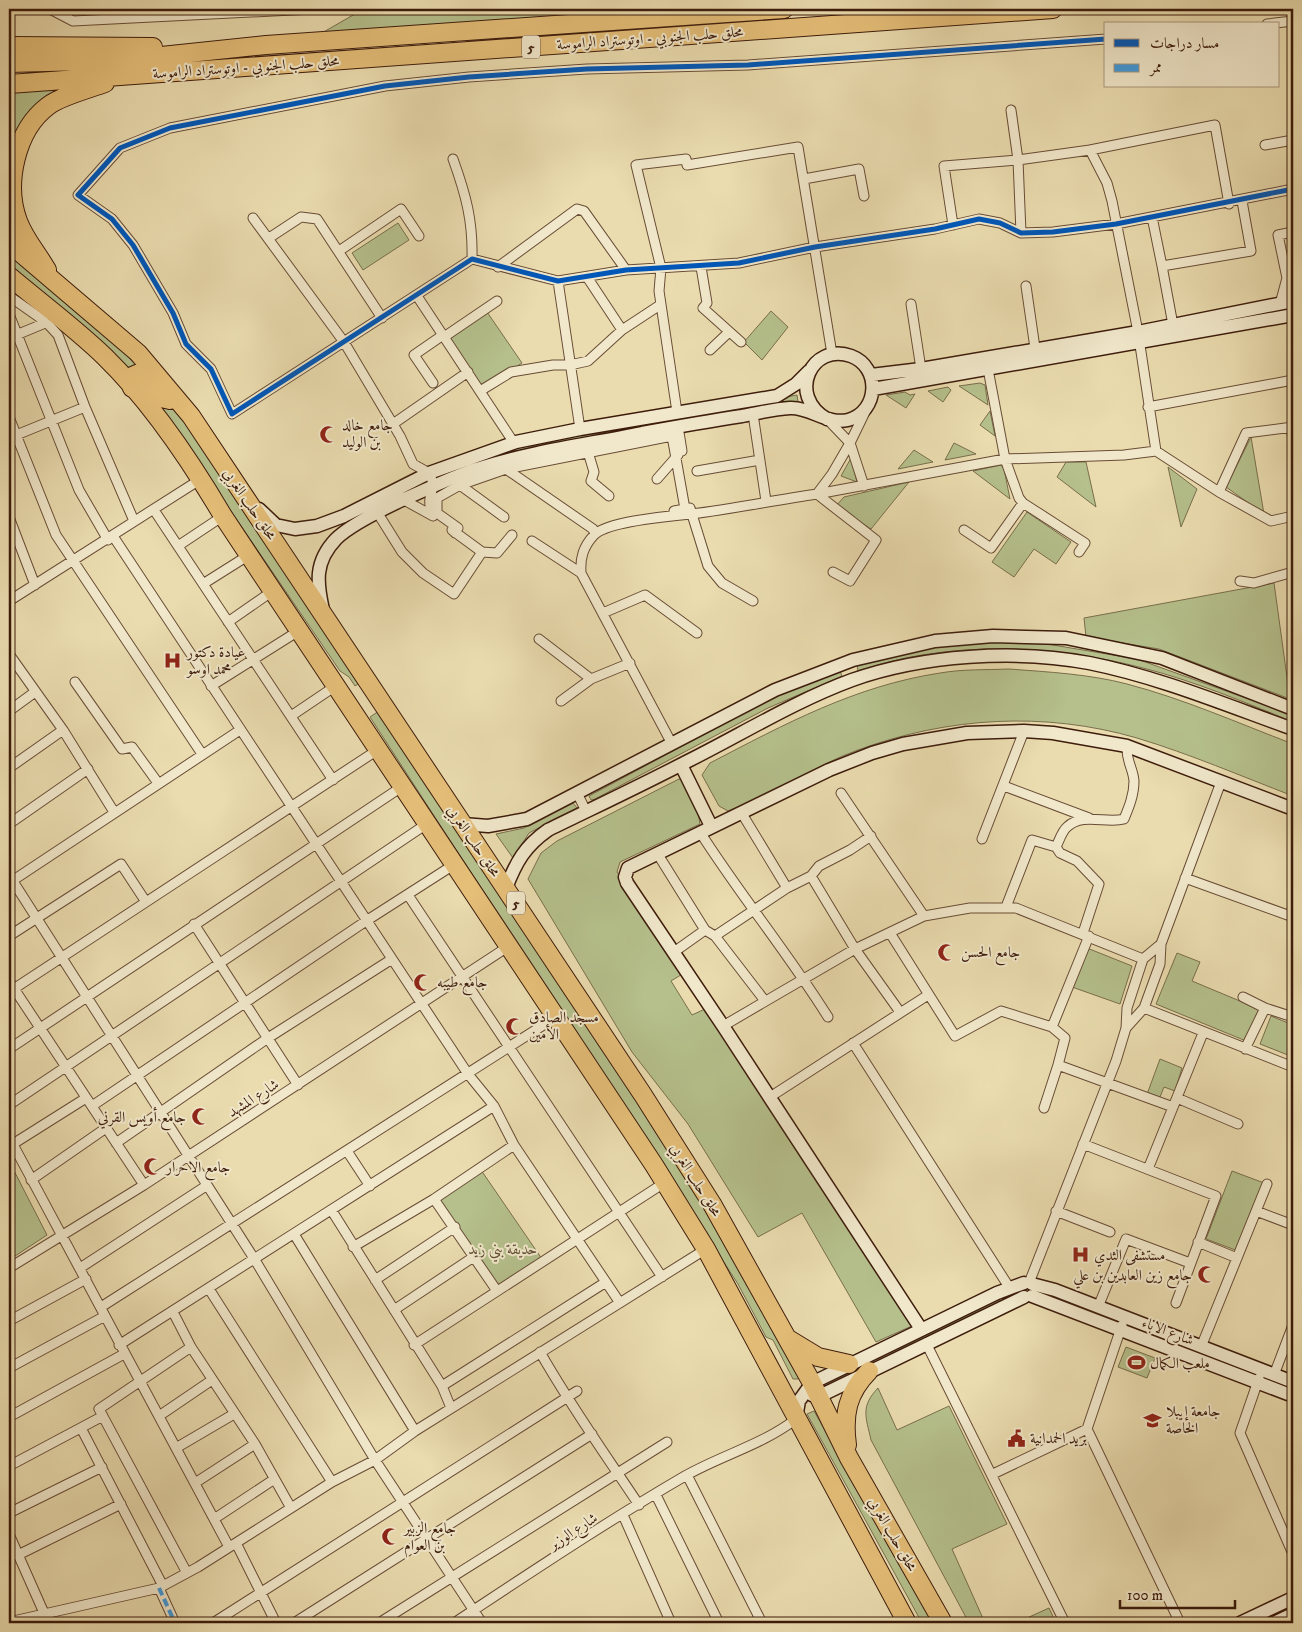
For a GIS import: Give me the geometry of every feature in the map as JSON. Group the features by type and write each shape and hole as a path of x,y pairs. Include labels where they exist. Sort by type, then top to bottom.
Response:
{"highway":[{"name":"محلق حلب الجنوبي - اوتوستراد الراموسة","path":"9,64 123,60 266,46 784,9"},
{"name":"محلق حلب الجنوبي - اوتوستراد الراموسة","path":"9,84 1053,9"},
{"path":"9,46 266,46"},
{"path":"54,281 18,221 12,191 16,162 27,129 49,106 119,77"},
{"name":"محلق حلب الغربي","path":"9,243 138,353 180,403 245,495 643,1095 707,1196 784,1333 810,1391 943,1623"},
{"name":"محلق حلب الغربي","path":"9,276 53,321 105,358 132,388 201,478 223,516 404,786 706,1249 907,1623"},
{"path":"132,388 128,378 137,374 161,398 180,403"},
{"path":"321,662 337,676 350,694 361,698 366,697 370,684"},
{"path":"784,1333 800,1347 818,1357 849,1364"},
{"path":"849,1458 844,1419 846,1408 854,1388 869,1371"}],"main road":[{"path":"873,389 988,369 1139,338 1173,325 1287,302"},
{"path":"871,375 921,369 1034,348 1139,338 1293,315"},
{"path":"245,495 276,525 295,529 317,526 402,494 432,479 514,443 580,428 778,396 796,384 818,361 832,354 842,354 859,360 871,375 873,389 868,405 860,414 850,420 838,421 827,419 792,408 678,426 499,462 432,479"},
{"path":"812,367 805,386 807,397 811,406 827,419"},
{"path":"324,615 317,578 323,558 336,539 402,494"},
{"path":"463,824 488,826 527,819 775,690 846,663 935,642 993,636 1066,638 1162,658 1293,709"},
{"path":"506,888 514,868 532,842 548,830 681,765 801,703 852,680 893,668 975,656 1028,656 1088,663 1157,680 1293,729"},
{"path":"846,663 852,680"},
{"path":"921,1329 626,880 626,871 630,866 829,770 872,753 934,738 993,732 1024,731 1086,738 1127,746 1293,808"},
{"path":"681,765 706,829"},
{"name":"شارع الاباء","path":"810,1391 849,1364 1009,1287 1055,1290 1201,1347 1264,1376 1293,1396"},
{"path":"780,1386 810,1391 869,1371 1004,1306 1028,1289"},
{"name":"شارع الاباء","path":"1028,1289 1052,1304 1120,1330 1264,1376 1293,1382"},
{"path":"1052,1304 1050,1298 1055,1290"},
{"path":"997,1293 1004,1299 1004,1306"},
{"path":"879,1349 886,1362"},
{"path":"796,1419 810,1391"},
{"path":"1242,1623 1293,1598"},
{"path":"1274,1623 1293,1614"}],"street":[{"path":"50,9 74,20 312,9"},
{"path":"1280,23 1293,21"},
{"path":"472,259 232,414 211,370 186,344 173,313 133,245 112,219 78,195 120,148 170,128 385,86 469,77 568,70 757,64 1104,38"},
{"path":"1012,110 1018,160 1021,233"},
{"path":"953,225 944,166 1018,160 1090,150 1215,125 1228,204"},
{"path":"1265,145 1293,140"},
{"path":"677,412 658,291 661,268 636,165 686,159 687,165 798,147 832,354"},
{"path":"1090,150 1107,183 1116,224 1139,338 1156,451"},
{"path":"453,159 467,200 473,233 472,259"},
{"path":"804,179 860,169 864,196"},
{"path":"472,259 558,281 626,270 739,263 815,247 953,225 979,219 1000,223 1021,233 1053,232 1116,224 1293,190"},
{"path":"1162,266 1251,251 1242,201"},
{"path":"498,267 577,209 584,211 626,270"},
{"path":"339,250 401,210 419,236"},
{"path":"269,238 301,217 316,219 339,250 382,318"},
{"path":"1152,217 1173,325"},
{"path":"254,218 344,342 393,424 413,464 432,479 429,506 433,516"},
{"path":"1287,302 1287,278 1278,235 1293,232"},
{"path":"701,266 707,303 703,308 741,342"},
{"path":"587,277 622,330"},
{"path":"558,281 580,428"},
{"path":"1026,286 1034,348"},
{"path":"9,296 53,321 85,407 134,521"},
{"path":"417,296 514,443"},
{"path":"433,382 414,355 497,301"},
{"path":"911,304 921,369"},
{"path":"480,391 511,372 553,365 570,366 588,361 622,330 660,305"},
{"path":"9,314 13,336 79,490 468,1074 494,1106 514,1145 620,1303"},
{"path":"13,336 53,321"},
{"path":"710,350 729,332"},
{"path":"988,369 1005,460 1019,498 1023,503 1085,543 1079,552"},
{"path":"393,424 468,372"},
{"path":"1148,407 1293,380"},
{"path":"817,494 832,474 850,444 868,405"},
{"path":"12,436 85,407"},
{"path":"753,414 766,502"},
{"path":"9,417 12,436 56,535 72,563 202,754"},
{"path":"827,419 850,444 864,486"},
{"path":"645,519 651,514 685,509 678,426"},
{"path":"1219,492 1246,433 1292,427 1293,440"},
{"path":"455,533 458,528 437,513 437,498 460,485 506,469 672,436 679,454 691,514 708,566 722,583 754,601"},
{"path":"672,744 581,573 580,556 595,534 645,519 691,514 817,494 1005,460 1124,455 1156,451 1219,492 1271,522 1293,516"},
{"path":"588,452 594,472 591,481 609,496"},
{"path":"657,479 679,454"},
{"path":"697,471 760,460"},
{"path":"413,464 412,473 402,494 455,533 482,552 497,553 512,535"},
{"path":"506,469 593,529 595,534"},
{"path":"9,601 72,563 201,478"},
{"path":"460,485 504,517"},
{"path":"817,494 876,540 850,581 833,572"},
{"path":"964,530 991,548 1023,503"},
{"path":"154,510 333,780"},
{"path":"377,512 402,552 423,573 454,594 482,552"},
{"path":"178,546 223,516"},
{"path":"9,518 35,585"},
{"path":"532,541 581,573"},
{"path":"203,584 249,554"},
{"path":"1240,581 1254,583 1293,572"},
{"path":"228,622 274,590"},
{"path":"603,613 645,595 697,633"},
{"path":"211,686 300,630"},
{"path":"539,640 591,678"},
{"path":"10,657 63,730 114,812"},
{"path":"561,701 591,678 630,663"},
{"path":"75,682 122,749 132,747 158,783"},
{"path":"291,716 337,685"},
{"path":"9,711 36,692"},
{"path":"9,768 63,730"},
{"path":"240,730 10,880 37,919 255,1260 375,1460 482,1623"},
{"path":"982,838 1024,731"},
{"path":"1004,786 1089,818 1115,822 1124,819 1132,799 1134,779 1126,757 1127,746"},
{"path":"144,1185 11,987 61,957 379,749"},
{"path":"9,824 88,769"},
{"path":"1126,1028 1144,1008 1160,964 1161,944 1222,782"},
{"path":"9,1049 194,924 404,786"},
{"path":"577,793 586,811"},
{"path":"841,793 924,916"},
{"path":"742,812 787,888"},
{"path":"1056,847 1068,826 1089,818"},
{"path":"9,1105 66,1068 110,1035 221,964 340,881 428,823"},
{"path":"706,829 754,911 804,978 828,1017"},
{"path":"715,936 787,888 811,876 819,866 871,836"},
{"path":"1006,907 1032,840 1056,847 1060,853 1077,861 1099,884 1086,935 1052,1027"},
{"path":"657,853 705,930 715,936 765,1001"},
{"path":"9,936 121,864 146,902"},
{"path":"276,1623 233,1545 214,1519 141,1382 119,1345 86,1279 11,1140 89,1102 136,1076 366,920 455,864"},
{"path":"811,876 855,948 900,1012"},
{"path":"1185,878 1293,916"},
{"path":"408,895 662,1277"},
{"path":"723,1026 855,948 890,934 924,916 970,908 1016,908 1143,959"},
{"path":"194,924 298,1085"},
{"path":"674,952 705,930"},
{"path":"890,934 954,1036 1001,1011 1052,1027 1066,1038 1044,1108"},
{"path":"1028,1289 1126,1028 1126,1008 1143,959 1161,944"},
{"name":"شارع المشهد","path":"9,1268 188,1157 509,946"},
{"path":"116,1144 268,1038 392,959"},
{"path":"770,1097 928,995"},
{"path":"1243,996 1265,1008 1293,1017"},
{"path":"1144,1008 1203,1033 1293,1067"},
{"path":"1245,1049 1265,1008"},
{"path":"101,1308 556,1017"},
{"path":"1148,1169 1203,1033"},
{"path":"853,1043 1009,1287"},
{"path":"1058,1065 1106,1084 1175,1103 1238,1124"},
{"path":"119,1345 494,1106"},
{"path":"31,1180 106,1128"},
{"path":"1083,1144 1216,1196 1176,1303"},
{"path":"353,1247 434,1199 514,1145"},
{"path":"347,1151 370,1186"},
{"path":"414,1344 664,1183"},
{"path":"1201,1347 1267,1184"},
{"path":"80,1268 206,1186"},
{"path":"434,1199 475,1256 497,1291"},
{"path":"332,1211 442,1386 451,1408"},
{"path":"1056,1211 1110,1232"},
{"path":"1256,1212 1293,1225"},
{"path":"375,1280 455,1227"},
{"path":"294,1234 415,1431"},
{"path":"1098,1307 1126,1239 1190,1263"},
{"path":"1198,1242 1237,1258"},
{"path":"9,1622 161,1587 233,1545 332,1482 375,1460 451,1408 706,1249"},
{"path":"394,1310 475,1256"},
{"path":"9,1321 86,1279"},
{"path":"442,1386 606,1282"},
{"path":"209,1289 332,1482"},
{"path":"172,1312 191,1347 254,1444 273,1480 291,1508"},
{"path":"9,1368 105,1316"},
{"path":"1125,1318 1087,1429 1180,1623"},
{"path":"1293,1326 1264,1376 1240,1433 1293,1554"},
{"path":"926,1343 993,1474 1065,1623"},
{"path":"187,1573 99,1409 191,1347"},
{"path":"540,1352 566,1398 638,1505"},
{"path":"9,1417 124,1354"},
{"path":"159,1416 212,1380"},
{"path":"213,1623 577,1391"},
{"path":"176,1448 234,1414"},
{"path":"9,1466 103,1416"},
{"name":"شارع الوزير","path":"454,1623 687,1475 751,1447 778,1433 796,1419"},
{"path":"81,1428 121,1504 161,1587 175,1623"},
{"path":"993,1474 1087,1429"},
{"path":"294,1623 592,1434"},
{"path":"379,1623 667,1442"},
{"path":"195,1483 254,1444"},
{"path":"9,1513 102,1467"},
{"path":"687,1475 762,1623"},
{"path":"214,1519 273,1480"},
{"path":"656,1495 719,1623"},
{"path":"18,1555 121,1504"},
{"path":"623,1515 671,1623"},
{"path":"1283,1528 1293,1542"},
{"path":"9,1534 44,1613"}],"green space":[{"path":"388,9 692,9 315,37 360,11"},
{"path":"62,89 33,110 9,144 9,93"},
{"path":"398,223 409,240 363,270 352,253"},
{"path":"9,255 110,339 161,390 127,372 68,316 9,267"},
{"path":"771,311 788,327 762,360 744,342"},
{"path":"487,312 522,363 483,388 449,338"},
{"path":"137,379 177,409 361,682 355,686 349,677 340,671 207,476"},
{"path":"980,383 985,385 988,405 959,386"},
{"path":"948,387 951,390 943,402 928,391"},
{"path":"905,392 910,395 915,394 906,408 886,395"},
{"path":"797,395 798,402 780,402 576,440 443,478 441,475 480,459 528,444"},
{"path":"990,411 995,436 980,425"},
{"path":"1251,437 1264,514 1226,487"},
{"path":"954,443 976,454 945,460"},
{"path":"914,450 933,462 898,469"},
{"path":"851,458 857,482 841,476"},
{"path":"1066,462 1086,462 1096,507 1057,477"},
{"path":"1001,465 1004,469 1010,499 973,471"},
{"path":"1168,467 1197,489 1181,527"},
{"path":"909,482 871,529 836,506 844,497"},
{"path":"1027,512 1071,542 1056,564 1034,549 1014,577 992,562"},
{"path":"1274,583 1290,699 1159,649 1086,637 1084,618"},
{"path":"996,641 1041,643 1137,659 1293,715 1293,722 1219,692 1162,673 1108,660 1072,654 1036,650 964,650 928,654 858,671 857,665 927,647"},
{"path":"1009,669 1053,672 1127,684 1190,704 1293,744 1293,796 1196,758 1137,738 1102,729 1032,721 961,725 926,730 892,739 841,757 761,797 728,811 719,806 702,775 710,763 793,721 850,697 909,679 940,673"},
{"path":"840,671 842,676 768,708 591,800 589,796 774,697"},
{"path":"379,711 684,1172 800,1375 798,1379 793,1379 773,1340 766,1337 738,1284 370,717"},
{"path":"679,779 683,780 698,812 700,824 620,862 617,872 684,973 671,981 692,1015 705,1009 914,1325 876,1342 802,1213 758,1237 688,1124 632,1052 528,879 541,853 557,841"},
{"path":"573,803 577,808 529,833 513,858 496,834 524,828"},
{"path":"1087,948 1132,966 1120,1004 1072,987"},
{"path":"1177,953 1200,962 1192,981 1259,1009 1246,1041 1156,1004"},
{"path":"1271,1016 1293,1025 1293,1057 1260,1044"},
{"path":"1160,1059 1182,1068 1175,1091 1164,1087 1158,1102 1146,1097"},
{"path":"9,1161 47,1235 9,1260"},
{"name":"حديقة بني زيد","path":"481,1170 542,1259 497,1289 436,1200"},
{"path":"1232,1171 1264,1183 1238,1251 1206,1239"},
{"path":"998,1297 1000,1303 892,1354 889,1349"},
{"name":"ملعب الكمال","path":"1126,1347 1155,1358 1147,1378 1118,1367"},
{"path":"878,1388 897,1430 949,1406 1007,1524 952,1549 985,1623 969,1623 871,1440 866,1412 872,1395"},
{"path":"814,1411 935,1623 922,1623 807,1414"},
{"path":"1049,1608 1056,1623 1016,1623"}],"marked path":[{"path":"159,1588 175,1623"}],"cycle path":[{"path":"1104,39 748,65 587,69 469,77 385,86 170,128 120,148 78,195 112,219 133,245 173,313 186,344 211,369 232,414 472,259 558,281 626,270 739,263 815,247 935,229 979,219 1000,223 1021,233 1053,232 1116,224 1293,189"}],"place":[{"name":"جامع خالد بن الوليد","path":"328,434"},
{"name":"عيادة دكتور محمد اوسو","path":"173,661"},
{"name":"جامع الحسن","path":"947,952"},
{"name":"جامع طيبه","path":"423,982"},
{"name":"مسجد الصادق الأمين","path":"515,1026"},
{"name":"جامع أويس القرني","path":"200,1117"},
{"name":"جامع الاحرار","path":"152,1167"},
{"name":"مستشفى الثدي","path":"1080,1255"},
{"name":"جامع زين العابدين بن علي","path":"1206,1275"},
{"name":"ملعب الكمال","path":"1136,1363"},
{"name":"جامعة إيبلا الخاصة","path":"1152,1420"},
{"name":"بريد الحمدانية","path":"1016,1438"},
{"name":"جامع الزبير بن العوام","path":"390,1537"}]}
